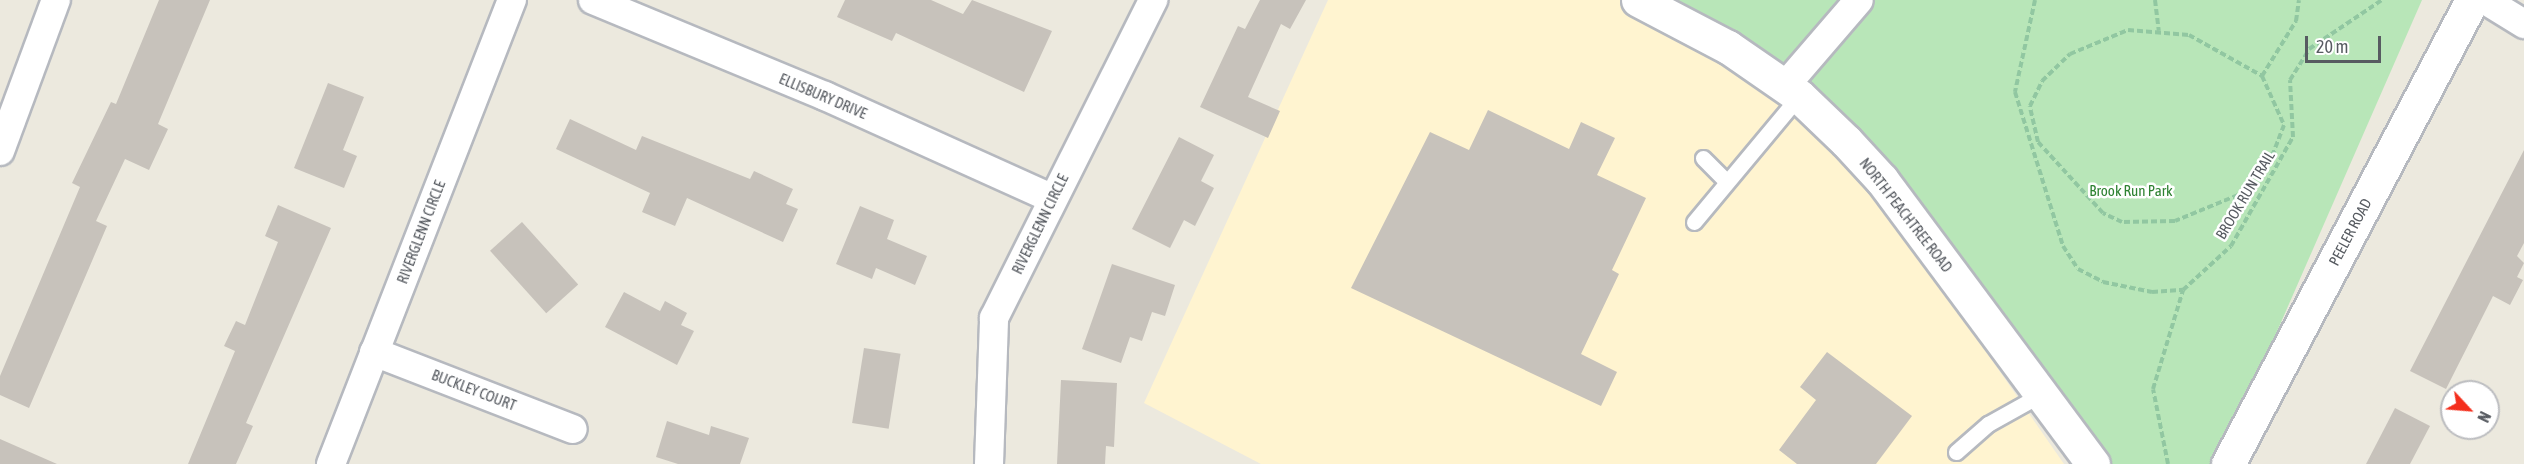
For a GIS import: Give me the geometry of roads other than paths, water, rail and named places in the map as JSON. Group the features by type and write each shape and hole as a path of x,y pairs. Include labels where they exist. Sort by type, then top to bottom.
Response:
{"street":[{"path":"0,151 56,0"},
{"name":"RIVERGLENN CIRCLE","path":"331,464 512,0"},
{"name":"ELLISBURY DRIVE","path":"593,0 825,96 1051,198"},
{"name":"RIVERGLENN CIRCLE","path":"989,464 994,318 1051,198 1153,0"},
{"name":"NORTH PEACHTREE ROAD","path":"1638,0 1728,47 1792,91 1882,180 2093,464"},
{"path":"1792,91 1859,0"},
{"name":"PEELER ROAD","path":"2228,464 2472,0"},
{"path":"2485,0 2524,24"},
{"name":"BUCKLEY COURT","path":"374,352 573,429"}],"lane":[{"path":"1694,222 1792,91"},
{"path":"1703,158 1726,181"},
{"path":"1956,453 1988,424 2040,395"}],"park label":[{"name":"Brook Run Park","path":"2131,191"}]}
